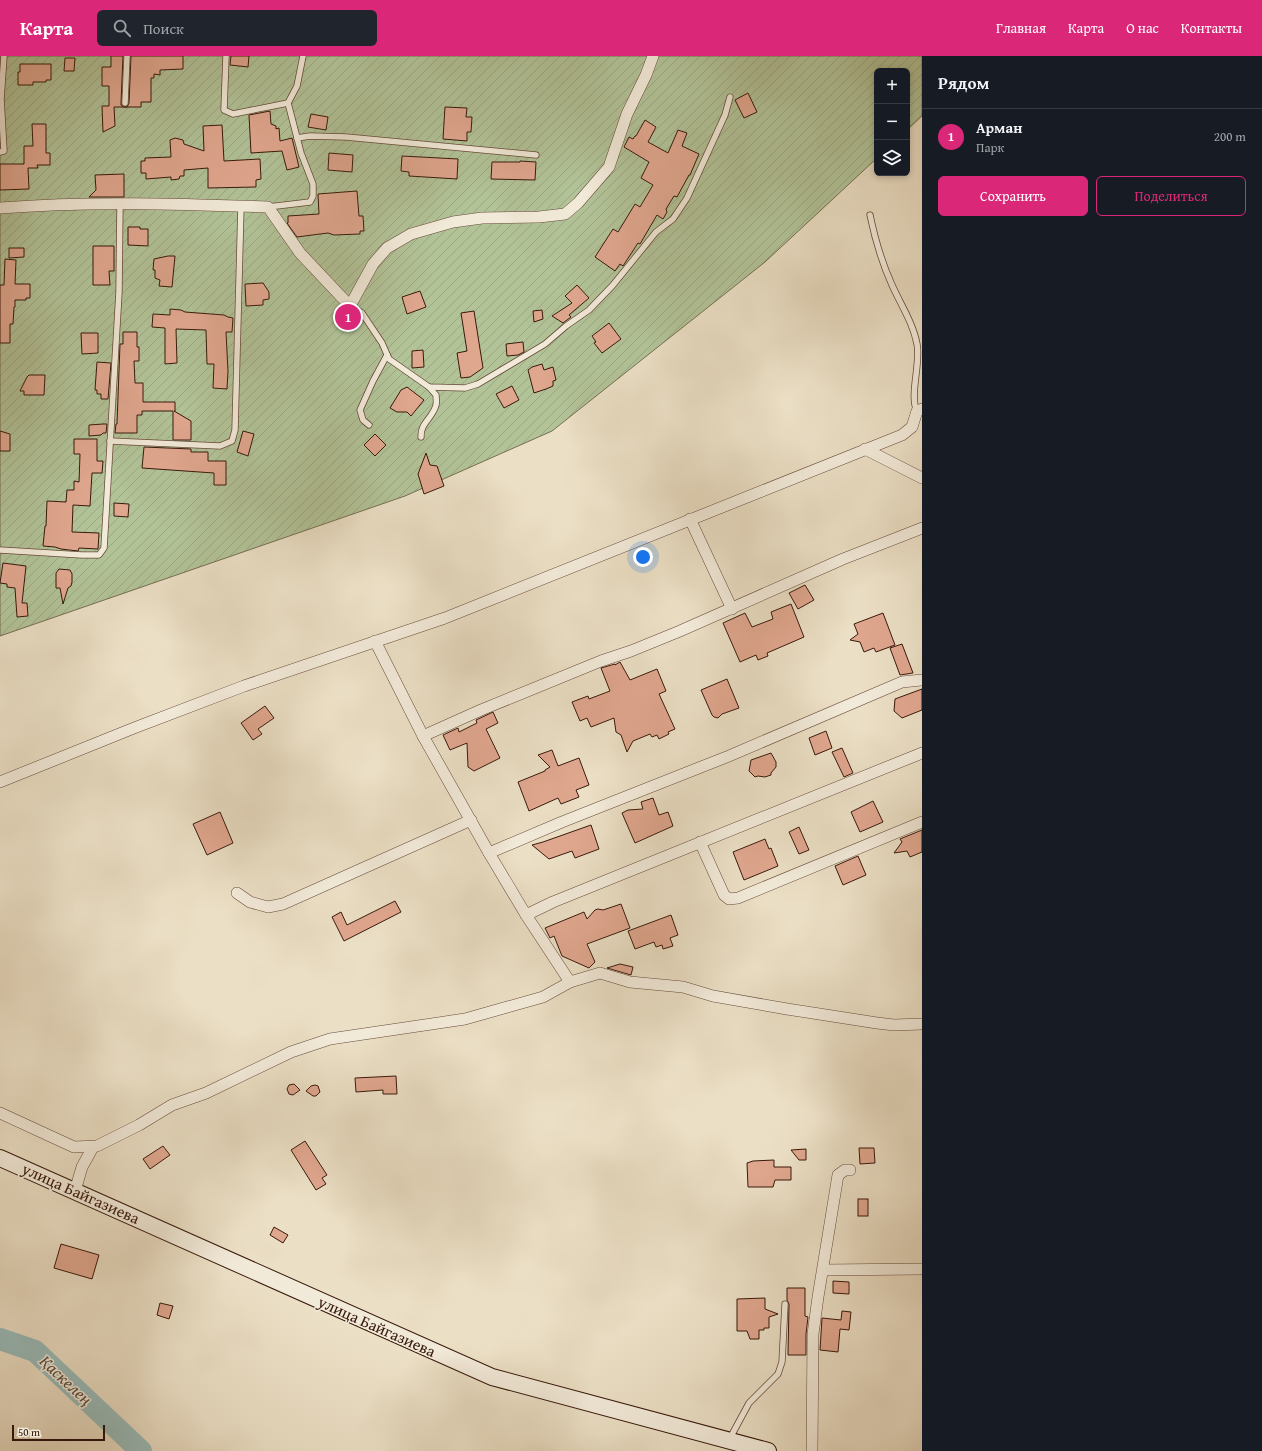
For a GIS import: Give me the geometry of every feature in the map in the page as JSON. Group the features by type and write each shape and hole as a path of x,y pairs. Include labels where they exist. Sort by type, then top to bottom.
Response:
{"main road":[{"name":"улица Байгазиева","path":"0,1158 75,1190 492,1377 768,1451"}],"street":[{"path":"0,208 34,205 120,204 268,207 300,253 350,306 373,264 387,248 411,234 453,222 482,218 539,217 565,214 578,203 609,166 627,114 646,75 653,56"},
{"path":"0,782 244,686 445,618 902,435 912,427 920,410"},
{"path":"865,449 922,478"},
{"path":"690,520 732,609"},
{"path":"423,736 481,710 601,661 631,651 732,609 836,562 922,528"},
{"path":"375,641 423,736 489,853 526,915 570,982"},
{"path":"489,853 562,822 729,756 902,682 922,680"},
{"path":"526,915 560,899 922,753"},
{"path":"237,893 250,902 268,907 283,904 471,820"},
{"path":"700,842 724,895 729,899 738,898 922,822"},
{"path":"0,1113 74,1147 97,1146 172,1105 206,1093 291,1052 330,1039 465,1019 543,997 570,982 600,974 630,982 683,987 713,996 877,1023 894,1025 922,1024"},
{"path":"75,1190 82,1167 93,1146"},
{"path":"812,1451 813,1334 818,1297 838,1175 844,1170 850,1170"},
{"path":"823,1270 922,1269"}],"lane":[{"path":"0,152 4,151 1,99 4,56"},
{"path":"125,103 127,56"},
{"path":"226,56 224,110 233,114 288,103"},
{"path":"268,207 310,202 313,196 313,184 296,138 288,103 297,86 303,56"},
{"path":"429,387 465,388 478,384 545,344 566,326 589,310 614,285 656,232 673,219 687,198 725,115 730,97"},
{"path":"296,138 310,136 346,137 536,155"},
{"path":"0,550 82,555 99,554 104,548 119,292 120,204"},
{"path":"110,441 220,446 232,441 235,430 241,206"},
{"path":"870,215 874,235 892,284 913,329 919,358 914,404 920,410"},
{"path":"350,306 362,313 382,343 389,359 429,387 436,395 436,405 424,424 421,437"},
{"path":"369,425 363,420 360,410 372,381 387,355"},
{"path":"729,1440 749,1403 778,1374 782,1362 785,1304"}],"green space":[{"path":"0,56 922,56 922,116 910,127 910,68 874,68 874,161 765,262 552,431 405,496 0,636"}],"building":[{"path":"111,56 123,56 121,105 124,107 114,107 115,126 103,132 102,106 109,106 109,86 102,86 102,67 111,67"},
{"path":"131,56 183,56 183,69 160,70 160,75 154,74 154,78 151,78 151,102 141,102 141,107 127,107 129,103"},
{"path":"231,56 249,56 248,67 230,65"},
{"path":"65,58 75,58 74,71 64,71"},
{"path":"20,64 51,64 51,80 46,80 46,82 33,82 33,85 18,85 18,72 20,72"},
{"path":"748,93 757,112 744,118 735,100"},
{"path":"445,107 467,108 466,117 472,117 471,132 467,132 467,141 443,139"},
{"path":"270,111 271,124 276,126 276,129 279,128 280,141 292,138 299,167 287,170 282,151 251,153 249,115"},
{"path":"311,114 328,117 326,130 308,127"},
{"path":"645,120 656,127 648,142 668,153 678,130 687,133 682,146 699,154 690,175 677,197 674,196 666,209 667,212 663,219 657,215 640,244 638,243 623,266 620,264 615,271 595,257 613,229 618,232 635,204 640,207 653,185 641,178 649,162 624,147 629,137 633,139 636,136"},
{"path":"32,124 46,124 46,153 50,153 50,165 37,165 38,168 28,168 29,189 0,190 0,164 24,164 24,146 33,146"},
{"path":"222,125 224,161 260,159 261,179 256,180 256,187 208,188 208,168 184,170 184,176 180,176 179,179 171,180 171,177 146,179 146,173 141,173 141,161 145,161 145,158 171,157 170,140 175,138 183,140 184,144 204,151 203,126"},
{"path":"329,153 353,155 352,172 328,170"},
{"path":"402,156 458,159 457,179 409,176 409,172 401,171"},
{"path":"492,162 536,162 535,180 491,179"},
{"path":"124,174 124,197 89,197 96,190 95,175"},
{"path":"357,191 359,216 363,216 364,231 360,231 360,234 334,235 328,233 297,237 287,223 288,216 319,214 318,194"},
{"path":"128,227 148,229 148,246 128,245"},
{"path":"93,246 114,246 114,271 109,271 110,285 93,285"},
{"path":"9,248 24,248 24,257 9,258"},
{"path":"175,256 172,287 159,286 160,280 155,278 155,270 153,270 154,259"},
{"path":"5,259 16,260 15,284 30,284 30,298 26,298 26,300 15,300 13,324 10,324 10,343 0,343 0,285 4,285"},
{"path":"263,283 269,292 269,299 263,300 263,305 246,306 245,284"},
{"path":"577,285 589,298 569,315 571,317 563,323 552,316 572,303 565,296"},
{"path":"420,291 426,307 407,314 402,297"},
{"path":"170,309 185,312 224,315 233,318 232,332 226,332 228,371 227,389 213,388 214,364 207,364 206,330 176,329 177,363 165,364 165,328 152,327 153,314 170,315"},
{"path":"542,310 543,319 534,322 533,311"},
{"path":"474,311 483,368 470,377 461,378 457,353 467,351 461,313"},
{"path":"609,323 621,339 602,353 594,343 596,342 592,336"},
{"path":"123,332 137,332 139,361 134,361 135,383 143,383 143,402 175,402 174,411 191,421 191,440 173,440 173,411 142,411 142,415 137,415 137,433 115,433 117,424 120,344 123,344"},
{"path":"81,333 98,333 98,353 82,354"},
{"path":"523,342 524,352 518,355 507,356 506,344"},
{"path":"423,350 424,367 412,368 412,351"},
{"path":"97,362 111,363 108,399 101,399 101,394 97,394 97,390 95,390"},
{"path":"542,364 544,370 553,367 556,380 553,381 553,386 534,393 528,370"},
{"path":"29,375 45,375 44,395 24,395 24,391 20,391"},
{"path":"512,386 519,400 504,408 496,394"},
{"path":"407,387 424,400 411,416 407,412 397,412 390,408 401,390"},
{"path":"107,424 106,433 89,436 89,425"},
{"path":"0,431 10,434 10,451 0,451"},
{"path":"243,431 254,434 248,456 237,452"},
{"path":"375,434 386,445 375,456 364,445"},
{"path":"74,439 97,439 97,461 103,461 102,473 92,473 90,506 73,505 72,532 99,533 98,549 79,548 78,551 43,546 46,526 47,501 66,502 67,490 74,490 74,481 79,482 80,454 74,454"},
{"path":"144,447 191,449 191,452 208,452 208,461 226,461 226,485 214,485 214,473 142,468"},
{"path":"426,453 430,465 437,466 444,486 424,494 418,474"},
{"path":"114,503 129,504 128,517 114,516"},
{"path":"3,563 26,566 22,603 27,603 28,616 17,617 15,588 7,587 7,584 0,583"},
{"path":"59,569 70,570 72,574 71,586 68,588 63,604 60,588 56,588 56,573"},
{"path":"805,585 814,600 798,609 789,593"},
{"path":"791,604 804,637 767,653 768,656 758,660 756,655 740,662 723,623 745,613 752,627 773,619 771,612"},
{"path":"883,613 895,645 876,652 874,648 864,652 860,642 850,640 858,634 854,624"},
{"path":"902,644 913,673 900,675 890,648"},
{"path":"620,662 630,680 657,669 666,691 659,694 675,729 659,739 657,735 652,737 650,734 633,741 627,752 621,735 616,732 614,718 591,727 587,718 580,721 572,702 588,696 589,699 610,691 601,668 615,665"},
{"path":"727,679 739,708 722,714 718,718 714,717 701,690"},
{"path":"922,689 922,710 902,718 894,711 895,699"},
{"path":"265,706 274,718 258,729 262,734 253,740 241,723"},
{"path":"493,712 498,723 486,729 500,758 474,771 468,767 467,743 450,750 443,735 458,728 459,732 477,723 476,720"},
{"path":"826,731 832,748 815,755 809,738"},
{"path":"842,748 853,773 844,777 832,752"},
{"path":"552,750 558,766 579,758 589,785 576,790 579,797 561,804 558,798 529,811 518,782 545,771 550,767 538,755"},
{"path":"771,753 776,762 776,767 771,775 765,777 755,777 749,771 751,760"},
{"path":"653,798 659,815 668,812 673,826 635,843 622,813 628,810 643,809 641,802"},
{"path":"873,801 883,822 860,832 851,812"},
{"path":"220,812 233,843 207,855 193,824"},
{"path":"591,825 599,849 575,858 572,851 549,859 532,845 543,842"},
{"path":"799,827 809,850 799,854 789,832"},
{"path":"922,830 922,852 910,857 907,851 894,853 902,842 900,839"},
{"path":"765,839 769,849 771,848 778,866 744,880 733,852"},
{"path":"858,856 866,875 843,885 835,866"},
{"path":"395,901 401,912 344,941 332,917 341,912 347,925"},
{"path":"621,904 630,928 587,944 595,962 589,968 562,956 554,936 550,938 545,928 584,912 587,919 595,910 603,910"},
{"path":"671,915 678,935 670,938 673,946 663,949 662,945 656,947 654,942 635,949 628,931"},
{"path":"620,964 633,967 631,975 607,968"},
{"path":"396,1076 397,1094 383,1094 383,1090 356,1092 355,1078"},
{"path":"294,1084 300,1090 293,1095 289,1094 287,1089 289,1085"},
{"path":"311,1086 318,1086 320,1092 316,1096 313,1096 306,1091"},
{"path":"305,1141 327,1175 322,1178 326,1184 316,1190 291,1150"},
{"path":"163,1146 170,1155 150,1169 143,1159"},
{"path":"859,1148 874,1148 875,1163 860,1164"},
{"path":"806,1149 806,1160 799,1160 791,1150"},
{"path":"774,1160 774,1167 791,1167 791,1180 775,1180 773,1187 748,1187 747,1163 753,1161"},
{"path":"858,1199 868,1199 868,1216 858,1216"},
{"path":"274,1227 288,1235 283,1243 270,1235"},
{"path":"61,1244 99,1255 92,1279 54,1268"},
{"path":"833,1281 849,1282 849,1294 833,1293"},
{"path":"787,1288 805,1288 805,1316 808,1317 806,1355 788,1355 789,1304 787,1300"},
{"path":"765,1298 765,1309 778,1314 769,1317 769,1328 759,1330 759,1339 750,1339 747,1331 737,1331 737,1299"},
{"path":"160,1303 173,1306 169,1319 157,1315"},
{"path":"842,1311 851,1312 849,1330 840,1329 838,1352 820,1350 822,1318 841,1320"}],"waterway":[{"name":"Қаскелең","path":"0,1339 35,1351 141,1451"}],"place":[{"name":"Арман","path":"348,317"}]}
